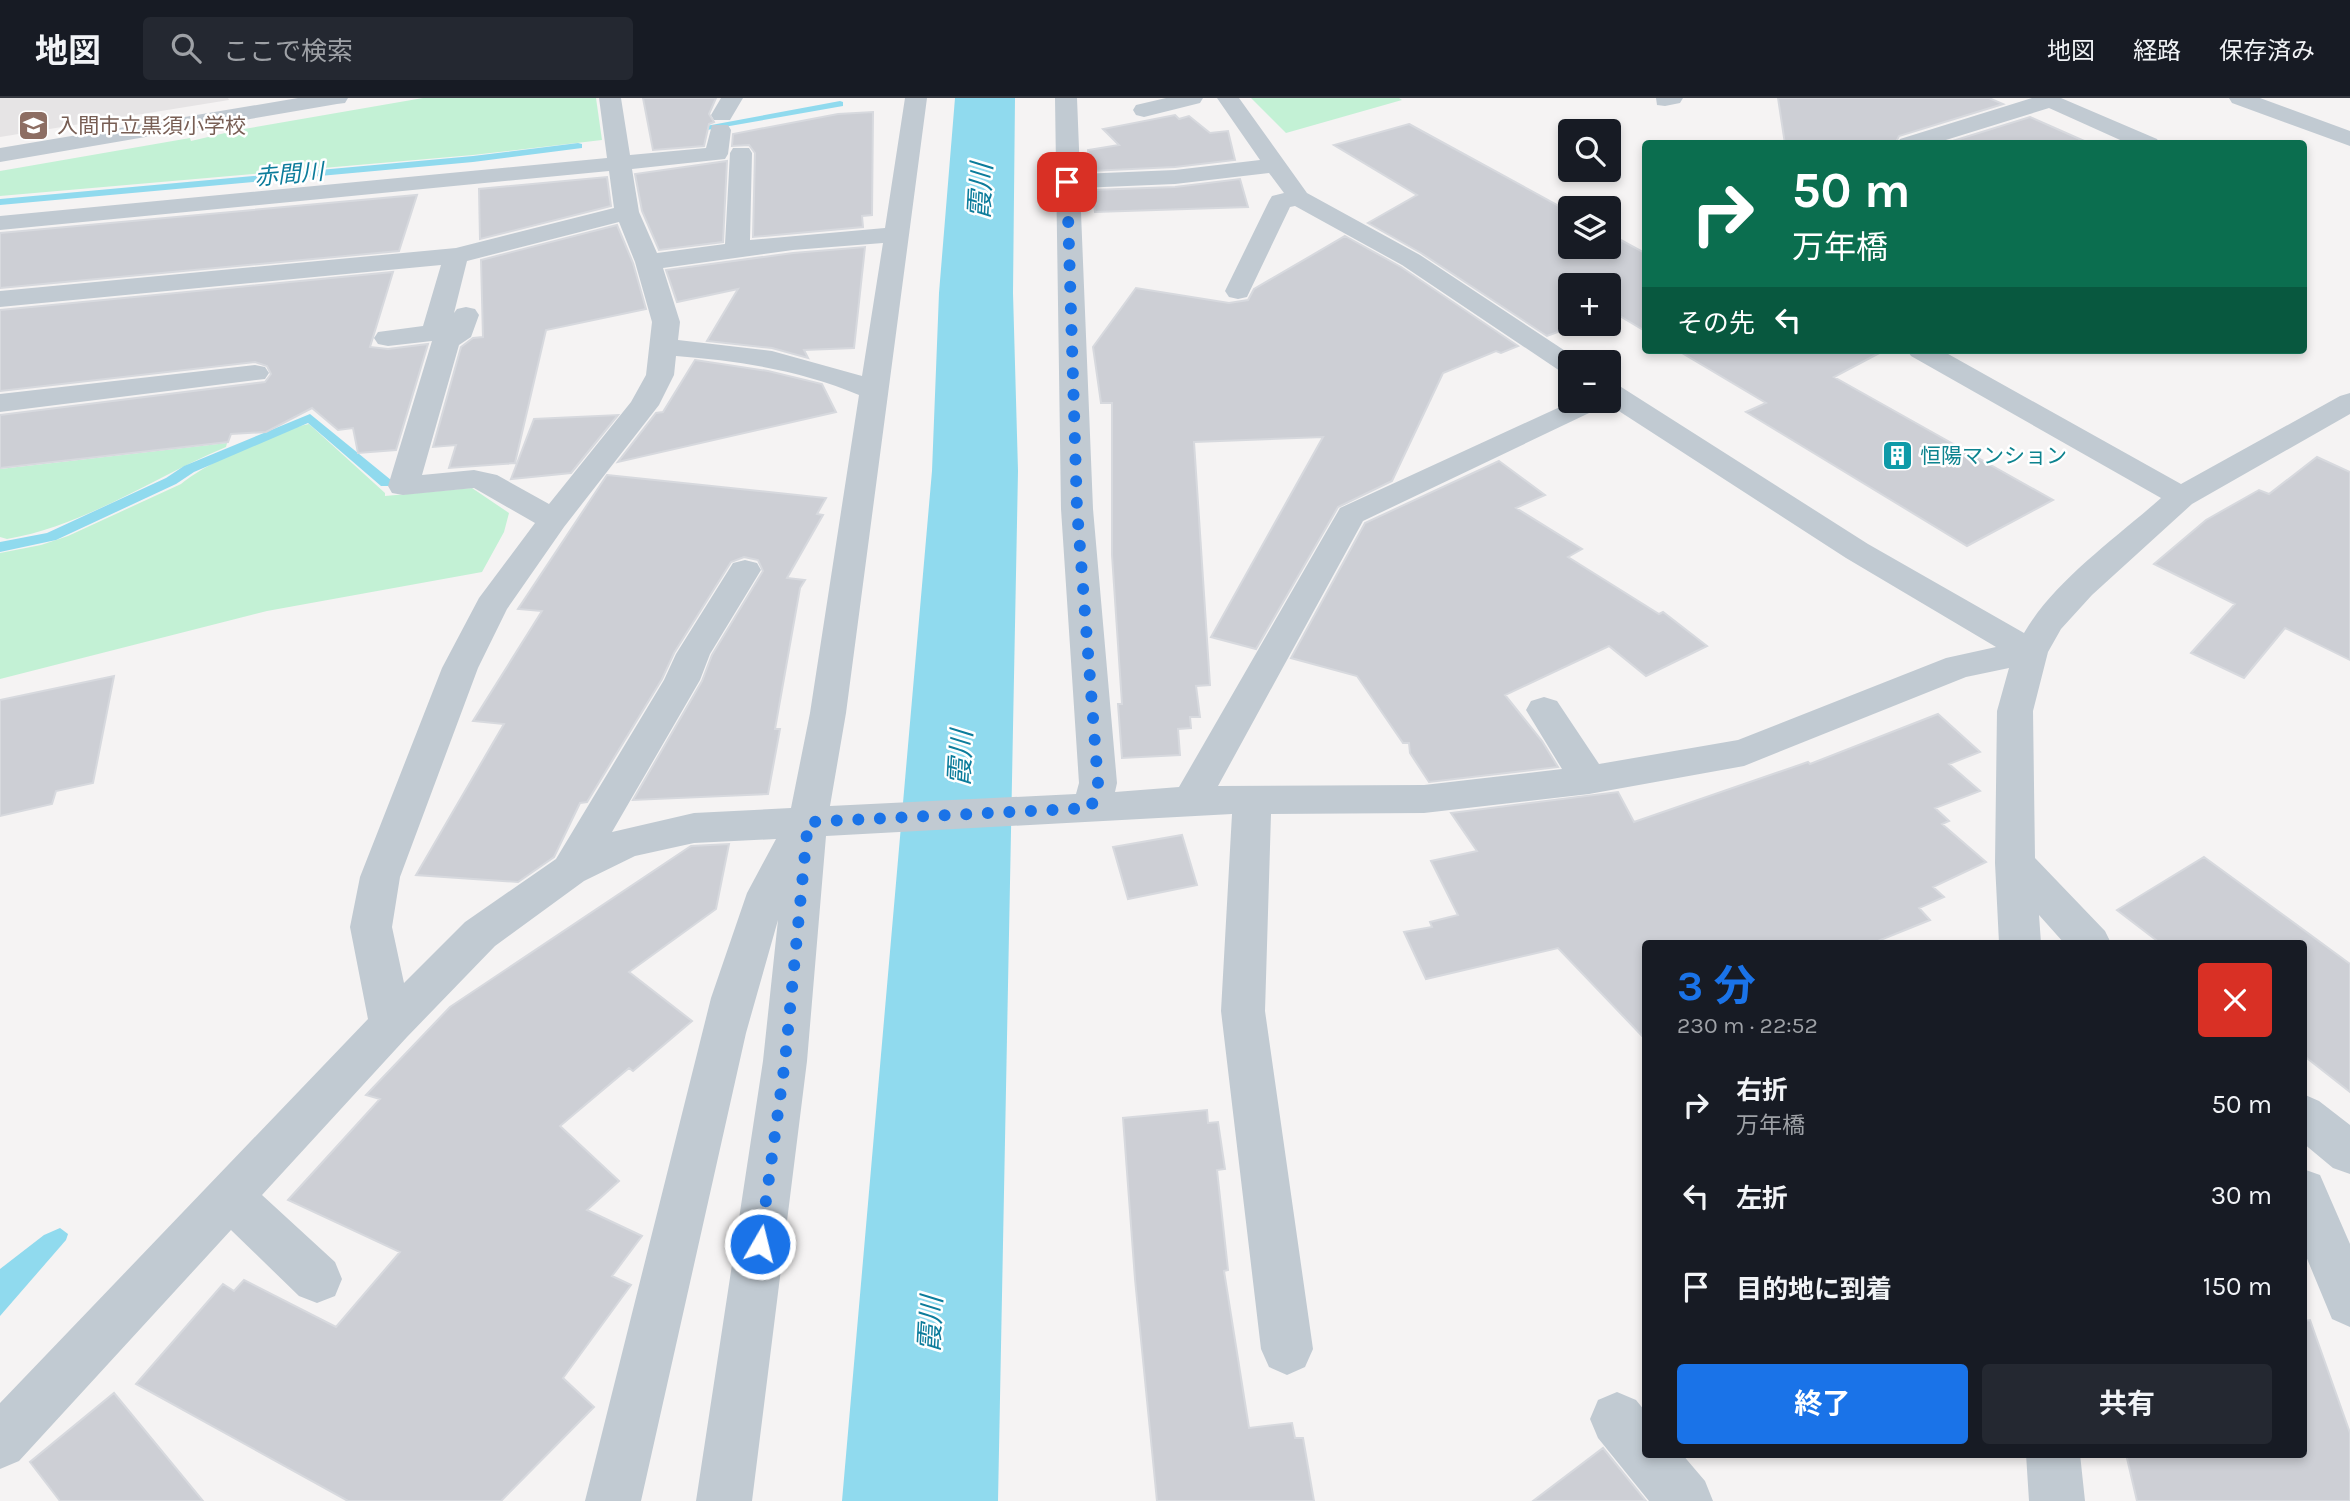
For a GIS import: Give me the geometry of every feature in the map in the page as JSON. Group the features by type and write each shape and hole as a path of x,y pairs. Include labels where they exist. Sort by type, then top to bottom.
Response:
{"street":[{"path":"0,155 243,106 337,98"},
{"path":"391,1024 371,927 380,877 460,668 491,606 553,520 644,405 660,375 667,322 648,262 627,212 610,98"},
{"path":"724,1501 785,1061 808,822 830,700 916,98"},
{"path":"1066,98 1077,509 1098,783 1091,808"},
{"path":"1144,110 1192,98"},
{"path":"1228,98 1299,198 1411,260 1558,357"},
{"path":"2240,98 2350,139"},
{"path":"1921,140 2046,100 2140,140"},
{"path":"0,223 621,165 716,153 725,114"},
{"path":"737,250 741,153"},
{"path":"1067,182 1175,177 1276,165"},
{"path":"1238,291 1281,201 1299,198"},
{"path":"0,299 456,256 627,212"},
{"path":"648,262 793,242 896,235"},
{"path":"388,338 435,333 456,256"},
{"path":"466,315 461,331 446,341 403,486 474,479 486,482 553,520"},
{"path":"664,347 747,354 826,371 875,391"},
{"path":"1928,354 2181,497"},
{"path":"0,402 254,373"},
{"path":"2020,940 2015,863 2015,711 2031,652 2047,623 2080,587 2181,497 2350,402"},
{"path":"1621,404 1857,551 2031,652"},
{"path":"1191,800 1351,514 1567,413"},
{"path":"570,870 682,680 693,654 745,570"},
{"path":"0,1442 391,1024 480,934 570,870 626,842 694,828 1091,808 1191,800 1424,799 1589,780 1744,753 1958,667 2031,652"},
{"path":"1544,710 1589,780"},
{"path":"1252,801 1243,1011 1287,1349"},
{"path":"613,1501 670,1250 737,986 756,921 780,866 808,822"},
{"path":"2015,863 2087,940"},
{"path":"2307,1118 2350,1153"},
{"path":"229,1196 317,1279"},
{"path":"2307,1200 2350,1302"},
{"path":"1649,1458 1685,1501"},
{"path":"2053,1458 2057,1501"}],"shaded area":[{"name":"入間市立黒須小学校","path":"0,98 228,98 229,100 0,137"}],"green space":[{"path":"423,98 596,98 602,140 473,155 0,196 0,171 190,138 191,141 238,130"},
{"path":"1251,98 1399,98 1402,100 1286,133"},
{"path":"309,424 385,493 385,496 472,488 509,513 504,532 482,572 267,611 0,679 0,553 41,545 68,536 181,484 242,448"},
{"path":"227,443 226,447 92,512 36,532 7,539 0,537 0,469"}],"water":[{"path":"60,1228 68,1234 66,1240 0,1316 0,1269 44,1235"}],"building":[{"path":"643,98 716,98 709,114 714,122 709,124 704,146 653,150"},
{"path":"1778,98 1989,98 2003,104 1899,136 1897,140 1784,140"},
{"path":"873,112 872,215 862,216 863,227 753,237 755,153 749,145 732,146 733,134 838,114"},
{"path":"1175,115 1179,119 1189,116 1210,133 1228,131 1235,160 1175,167 1090,171 1088,150 1119,145 1103,129"},
{"path":"2030,117 2082,140 1956,140"},
{"path":"1409,124 1558,205 1558,259 1621,259 1621,240 1642,251 1642,329 1621,317 1621,273 1558,273 1558,332 1547,336 1421,253 1368,223 1417,195 1334,145"},
{"path":"727,161 723,242 659,250 642,211 635,174"},
{"path":"607,177 611,206 480,239 479,189"},
{"path":"1240,179 1248,207 1095,212 1092,190 1175,187"},
{"path":"417,195 399,251 0,288 0,233"},
{"path":"617,225 633,263 646,309 546,330 515,463 449,468 456,445 433,447 461,347 473,338 483,337 481,260"},
{"path":"1345,236 1401,267 1518,346 1501,353 1496,351 1443,373 1392,481 1338,507 1256,649 1211,637 1323,437 1194,442 1210,685 1196,686 1200,717 1190,717 1191,728 1178,729 1180,755 1122,758 1118,704 1122,704 1112,555 1112,403 1101,403 1093,347 1136,288 1229,303 1248,300 1254,289"},
{"path":"865,247 854,348 804,350 808,358 772,348 707,341 738,289 677,302 666,270 793,253"},
{"path":"393,272 370,347 388,349 428,344 396,450 358,453 353,428 338,430 312,408 266,432 231,434 228,442 0,468 0,415 265,382 271,374 267,366 255,362 0,391 0,310"},
{"name":"恒陽マンション","path":"1684,354 1877,354 1834,377 2053,500 1967,546 1746,412 1766,403"},
{"path":"695,360 768,371 822,384 836,412 618,462 656,413 663,412"},
{"path":"618,415 571,473 511,479 534,419"},
{"path":"2317,457 2350,472 2350,660 2285,628 2244,678 2191,653 2235,604 2154,564 2206,520 2259,490 2269,494"},
{"path":"1499,461 1545,495 1516,508 1582,549 1568,557 1659,614 1663,612 1707,646 1646,676 1609,646 1505,695 1542,741 1558,767 1429,782 1410,753 1409,743 1403,743 1357,676 1291,658 1365,523"},
{"path":"607,475 826,498 817,514 823,515 787,578 805,580 800,588 775,729 780,729 768,794 633,800 702,681 712,655 763,571 758,560 744,557 731,562 587,802 580,803 554,857 518,882 416,875 504,724 473,721 542,611 518,609"},
{"path":"114,676 93,783 56,791 52,804 0,816 0,700"},
{"path":"1938,714 1980,752 1949,764 1980,791 1935,808 1949,821 1942,824 1986,862 1933,887 1944,897 1919,908 1930,920 1880,940 1642,940 1642,1036 1558,948 1426,979 1404,932 1432,927 1430,922 1458,915 1431,861 1477,851 1451,813 1618,792 1634,822 1808,762 1810,764"},
{"path":"1182,835 1197,885 1128,899 1113,847"},
{"path":"729,844 716,909 629,972 692,1021 633,1071 629,1068 560,1126 619,1181 587,1210 642,1236 612,1276 631,1285 563,1378 594,1407 501,1501 348,1501 136,1384 223,1284 234,1291 244,1280 336,1327 400,1252 288,1200 380,1099 366,1095 450,1007 691,846"},
{"path":"2204,857 2350,964 2350,1092 2307,1058 2307,940 2156,940 2117,910"},
{"path":"1207,1110 1208,1123 1218,1122 1225,1169 1217,1170 1228,1270 1224,1271 1249,1428 1292,1423 1295,1438 1303,1438 1314,1501 1157,1501 1135,1279 1123,1118"},
{"path":"2307,1320 2310,1320 2350,1433 2350,1501 2137,1501 2127,1458 2307,1458"},
{"path":"114,1393 203,1501 60,1501 30,1462"},
{"path":"1603,1448 1646,1501 1533,1501"}],"waterway":[{"name":"霞川","path":"920,1501 975,471 976,293 985,98"},
{"name":"赤間川","path":"684,131 840,104"},
{"name":"赤間川","path":"0,202 473,159 578,146"},
{"path":"0,547 51,537 171,481 189,469 310,418 386,483"}],"place":[{"name":"入間市立黒須小学校","path":"34,126"},
{"name":"恒陽マンション","path":"1897,456"}],"route":[{"path":"760,1244 785,1061 808,822 1091,808 1098,783 1077,509 1067,182"}]}
